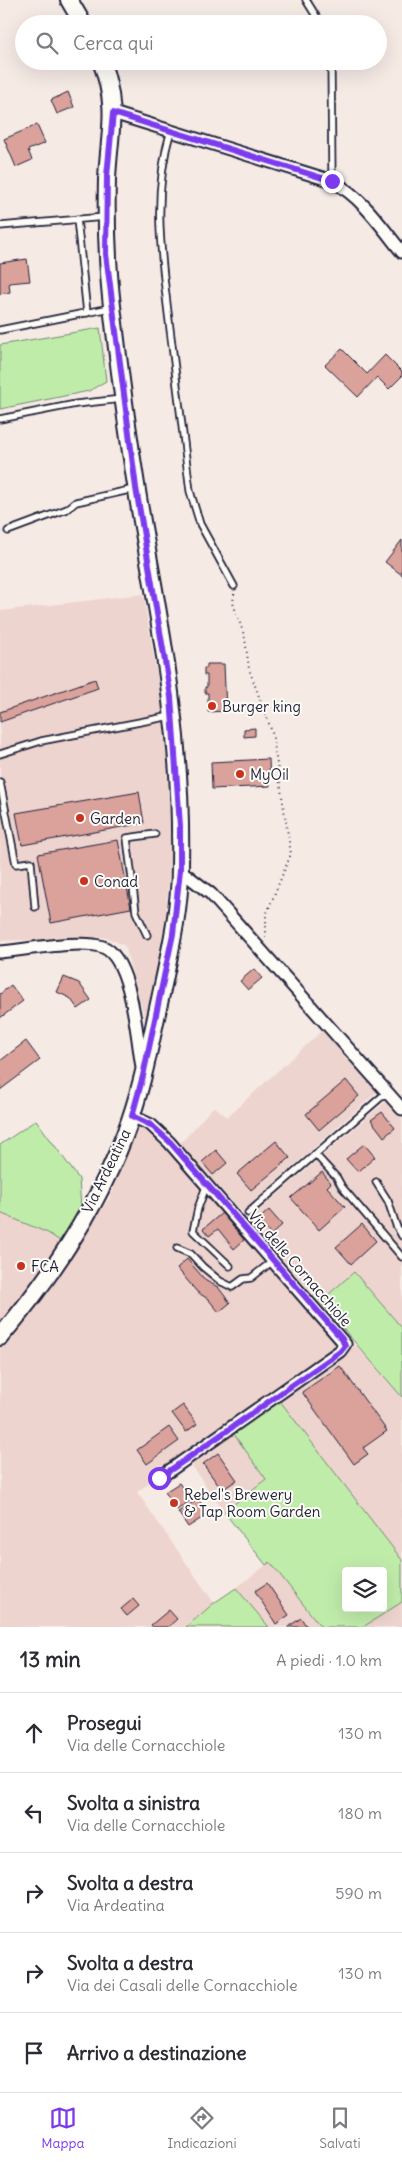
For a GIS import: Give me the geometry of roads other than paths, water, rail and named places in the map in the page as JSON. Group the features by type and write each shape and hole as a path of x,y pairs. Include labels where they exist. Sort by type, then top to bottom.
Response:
{"main road":[{"path":"69,0 78,15"},
{"name":"Via Ardeatina","path":"0,1337 42,1283 92,1205 114,1161 132,1116 143,1076 173,934 180,870 173,716 136,488 106,254 107,176 113,113 110,92 104,70"}],"street":[{"path":"113,113 332,181 347,190 363,204 402,252"},
{"path":"180,870 211,894 402,1109"},
{"path":"0,952 74,945 97,945 107,949 122,971 133,1002 143,1076"},
{"name":"Via delle Cornacchiole","path":"132,1116 160,1132 342,1339 344,1347 159,1478"}],"lane":[{"path":"306,0 315,15"},
{"path":"331,70 332,181"},
{"path":"171,130 163,157 159,187 160,238 190,491 200,524 234,586"},
{"path":"0,226 107,216"},
{"path":"77,219 87,313"},
{"path":"0,330 112,308"},
{"path":"0,419 76,404 124,399"},
{"path":"8,531 67,509 76,502 136,488"},
{"path":"0,754 41,740 173,716"},
{"path":"0,782 16,864 31,862 35,907"},
{"path":"147,935 136,912 128,838 155,834"},
{"path":"248,1213 387,1092"},
{"path":"315,1154 402,1257"},
{"path":"376,1182 388,1201 396,1226 402,1236"},
{"path":"207,1184 198,1208 193,1231 230,1266"},
{"path":"177,1248 191,1254 203,1268 220,1281 232,1287 243,1278 252,1278 274,1260"}],"place":[{"name":"Burger king","path":"212,706"},
{"name":"MyOil","path":"240,774"},
{"name":"Garden","path":"80,818"},
{"name":"Conad","path":"84,881"},
{"name":"FCA","path":"21,1266"},
{"name":"Rebel's Brewery & Tap Room Garden","path":"174,1503"}]}
